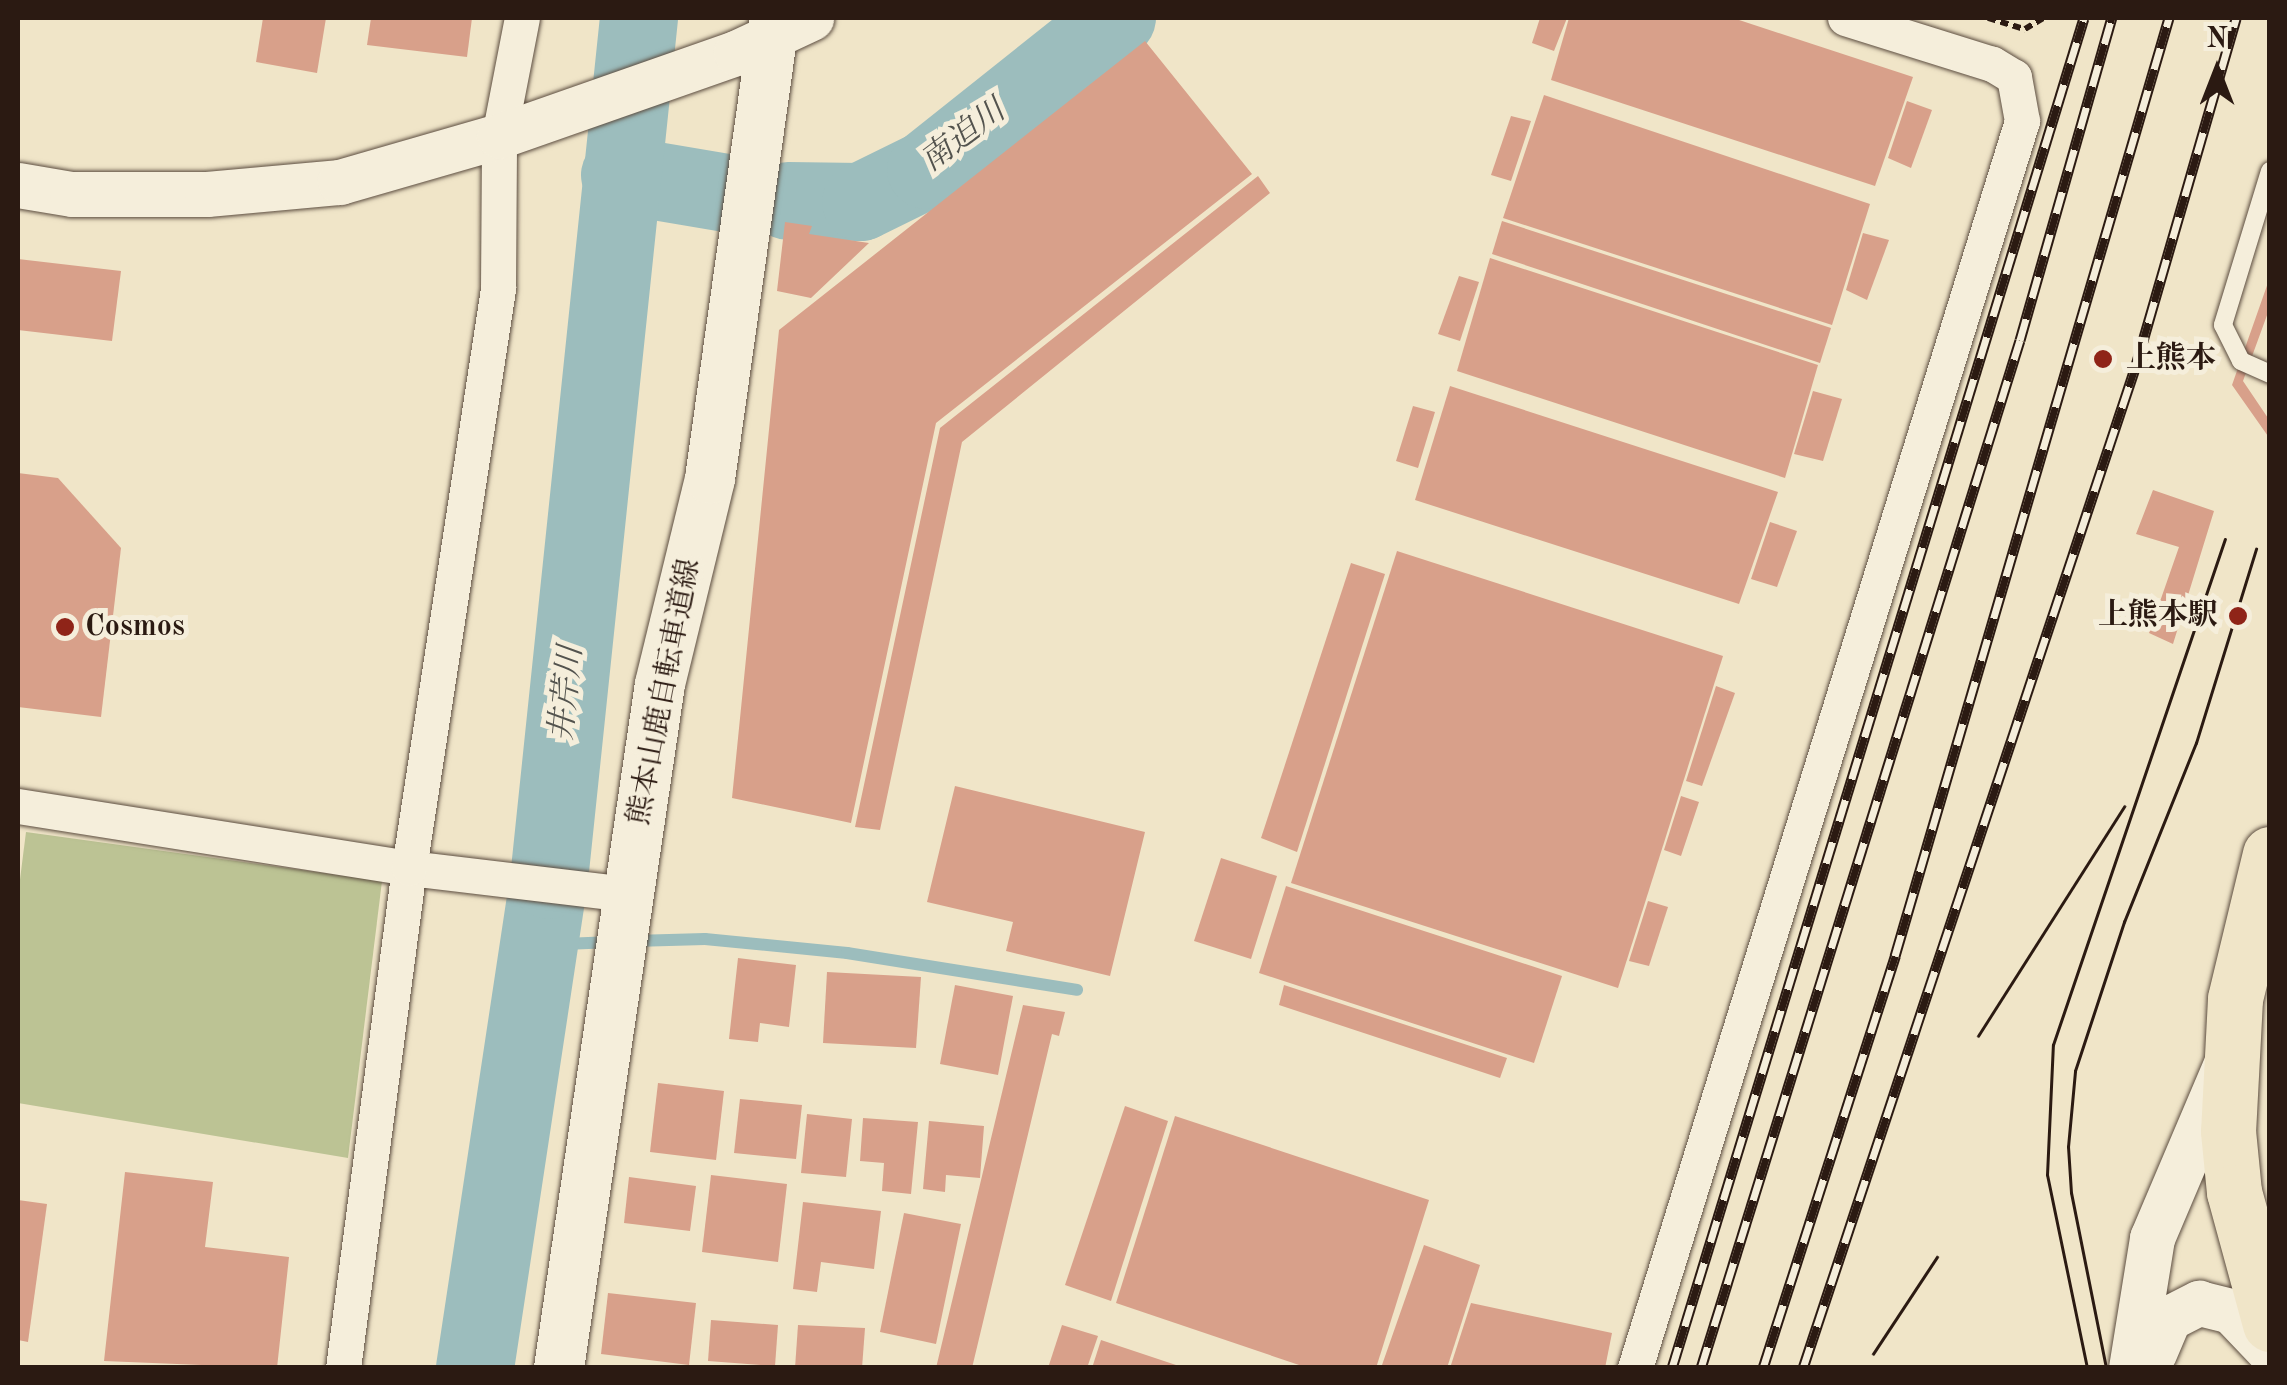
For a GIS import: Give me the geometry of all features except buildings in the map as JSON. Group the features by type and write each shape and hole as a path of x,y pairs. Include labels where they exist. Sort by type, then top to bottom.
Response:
{"main road":[{"name":"熊本山鹿自転車道線","path":"559,1368 660,684 710,479 774,31"},
{"path":"2269,855 2247,939 2228,1058 2234,1192 2270,1324"}],"street":[{"path":"344,1368 409,868 498,288 522,18"},
{"path":"1636,1368 2022,121 2014,77 1992,64 1845,18"},
{"path":"18,185 72,194 207,194 340,182 512,131 774,31"},
{"path":"18,806 626,903"},
{"path":"2146,1363 2152,1238 2228,1058"},
{"path":"2146,1363 2169,1318 2198,1304 2232,1311 2270,1352"}],"lane":[{"path":"2270,171 2223,325 2241,361 2270,374"}],"path":[{"path":"1988,18 2025,29 2043,18"}],"green space":[{"path":"26,832 382,881 348,1158 18,1103 18,895"}],"waterway":[{"name":"井芹川","path":"475,1368 549,880 639,18"},
{"name":"南迫川","path":"788,201 861,202 926,170 1117,18"},
{"name":"南迫川","path":"620,175 726,193"},
{"path":"633,941 705,939 847,953 1077,990"},
{"path":"539,945 613,942"}],"tram line":[{"path":"2087,1368 2047,1175 2053,1045 2225,539"},
{"path":"2106,1368 2071,1193 2068,1147 2075,1071 2124,922 2196,743 2256,549"},
{"path":"1978,1036 2124,807"},
{"path":"1873,1354 1937,1257"}],"railway":[{"path":"1672,1368 2084,18"},
{"path":"1701,1368 2020,340 2112,18"},
{"path":"1763,1368 1895,956 2169,18"},
{"path":"1803,1368 2136,365 2236,18"}],"place":[{"name":"上熊本","path":"2103,359"},
{"name":"上熊本駅","path":"2238,616"},
{"name":"Cosmos","path":"65,627"}]}
